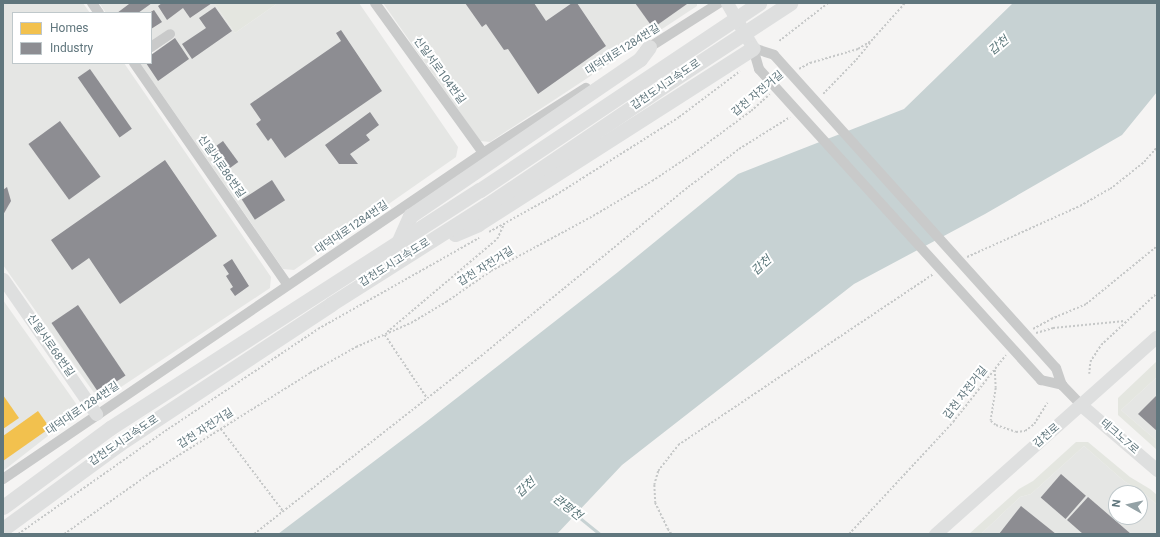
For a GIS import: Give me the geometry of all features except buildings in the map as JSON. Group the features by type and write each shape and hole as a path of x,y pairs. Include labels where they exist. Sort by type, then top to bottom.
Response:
{"highway":[{"name":"갑천도시고속도로","path":"3,507 110,428 480,190 759,3"},
{"name":"갑천도시고속도로","path":"3,529 119,444 331,304 487,205 790,3"},
{"path":"398,243 410,216 640,59 649,47"},
{"path":"418,249 478,224 753,48"}],"main road":[{"path":"727,3 753,48"},
{"name":"신일서로68번길","path":"3,279 96,414"},
{"name":"갑천로","path":"935,534 1157,336"},
{"name":"테크노7로","path":"1081,405 1157,470"}],"street":[{"path":"92,3 98,12"},
{"name":"신일서로104번길","path":"375,3 483,153"},
{"name":"대덕대로1284번길","path":"3,479 96,414 483,153 719,3"},
{"path":"152,46 170,34"},
{"path":"753,48 774,55 1056,368 1062,385 1081,405"},
{"path":"753,48 759,69 1042,380 1062,385"},
{"name":"신일서로86번길","path":"135,64 288,285"}],"path":[{"path":"779,41 828,3"},
{"name":"갑천 자전거길","path":"799,69 810,63 858,49 871,41 905,3"},
{"path":"823,94 856,60 871,41"},
{"path":"18,534 168,429 318,329 559,193 688,111 744,68"},
{"name":"갑천 자전거길","path":"64,534 149,474 330,362 356,347 411,323 446,302 490,272 593,216 652,181 694,153 751,111 771,93"},
{"path":"254,534 427,398 688,187 739,149 792,115"},
{"path":"966,257 1080,206 1110,189 1144,162 1157,147"},
{"path":"427,398 385,334 497,239 504,224"},
{"path":"1028,334 1037,325 1086,304 1157,246"},
{"path":"672,534 668,530 655,503 654,485 658,471 678,445 938,270"},
{"path":"1089,374 1090,362 1098,350 1125,322 1157,293"},
{"path":"1031,335 1049,328 1125,322"},
{"name":"갑천 자전거길","path":"849,534 953,422 1010,351"},
{"path":"995,370 996,388 991,421 996,425 1016,432 1025,431 1034,424 1047,403"},
{"path":"221,429 283,511"}],"shaded area":[{"path":"3,3 83,3 89,12 12,12 12,64 125,64 271,277 270,288 103,399 97,397 3,265"},
{"path":"99,3 214,3 235,33 278,3 359,3 458,147 456,157 294,270 283,269 141,64 152,64 152,53 175,37 170,29 152,41 152,12 105,12"},
{"path":"214,3 278,3 235,33"},
{"path":"383,3 697,3 697,6 490,142 480,141"},
{"path":"3,300 77,405 76,414 3,471"},
{"path":"1157,361 1157,377 1121,410 1157,441 1157,450 1118,415 1118,398"},
{"path":"1157,377 1157,441 1121,410"},
{"path":"1076,442 1088,442 1130,477 1143,485 1130,485 1124,481 1084,446 1031,494 1020,497 981,534 969,534 1019,489 1033,481"},
{"path":"1084,446 1130,485 1108,485 1108,525 1148,525 1148,497 1157,505 1157,534 981,534 1020,497 1031,494"},
{"path":"1148,488 1157,495 1157,505 1148,497"}],"water":[{"name":"갑천","path":"1013,3 1157,3 1157,92 1122,135 985,214 854,284 622,465 557,534 278,534 426,422 618,272 738,174 904,109"}],"waterway":[{"name":"관평천","path":"574,513 600,534"}]}
